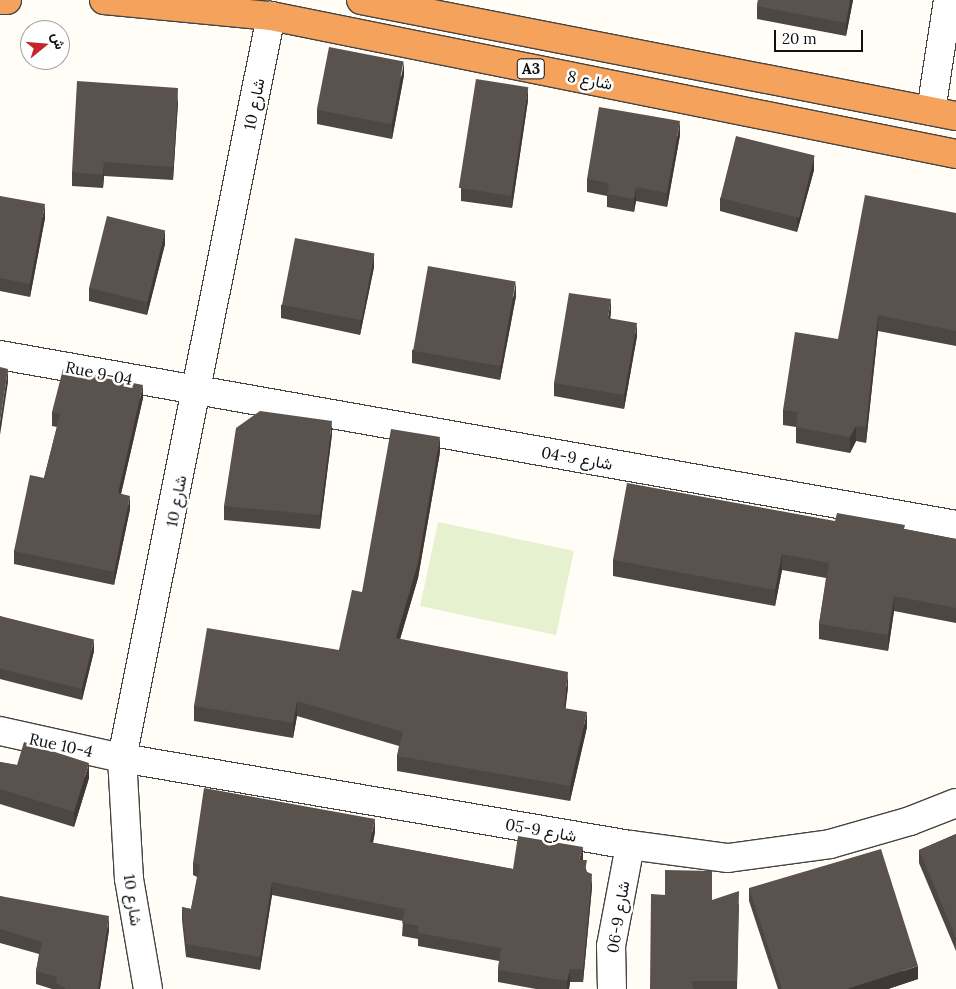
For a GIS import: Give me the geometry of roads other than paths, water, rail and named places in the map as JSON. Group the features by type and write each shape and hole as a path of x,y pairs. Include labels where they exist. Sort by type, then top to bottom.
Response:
{"highway":[{"path":"0,0 7,0"},
{"name":"شارع 8","path":"104,0 271,16 956,154"},
{"name":"A3","path":"361,0 943,113"}],"street":[{"path":"943,113 948,0"},
{"name":"شارع 10","path":"148,989 129,879 122,758 198,392 271,16"},
{"name":"Rue 9-04","path":"0,355 198,392"},
{"name":"شارع 9-04","path":"198,392 956,524"},
{"name":"Rue 10-4","path":"0,732 122,758"},
{"name":"شارع 9-05","path":"122,758 630,845 728,858 830,844 910,821 956,803"},
{"name":"شارع 9-06","path":"612,989 611,946 630,845"}]}
